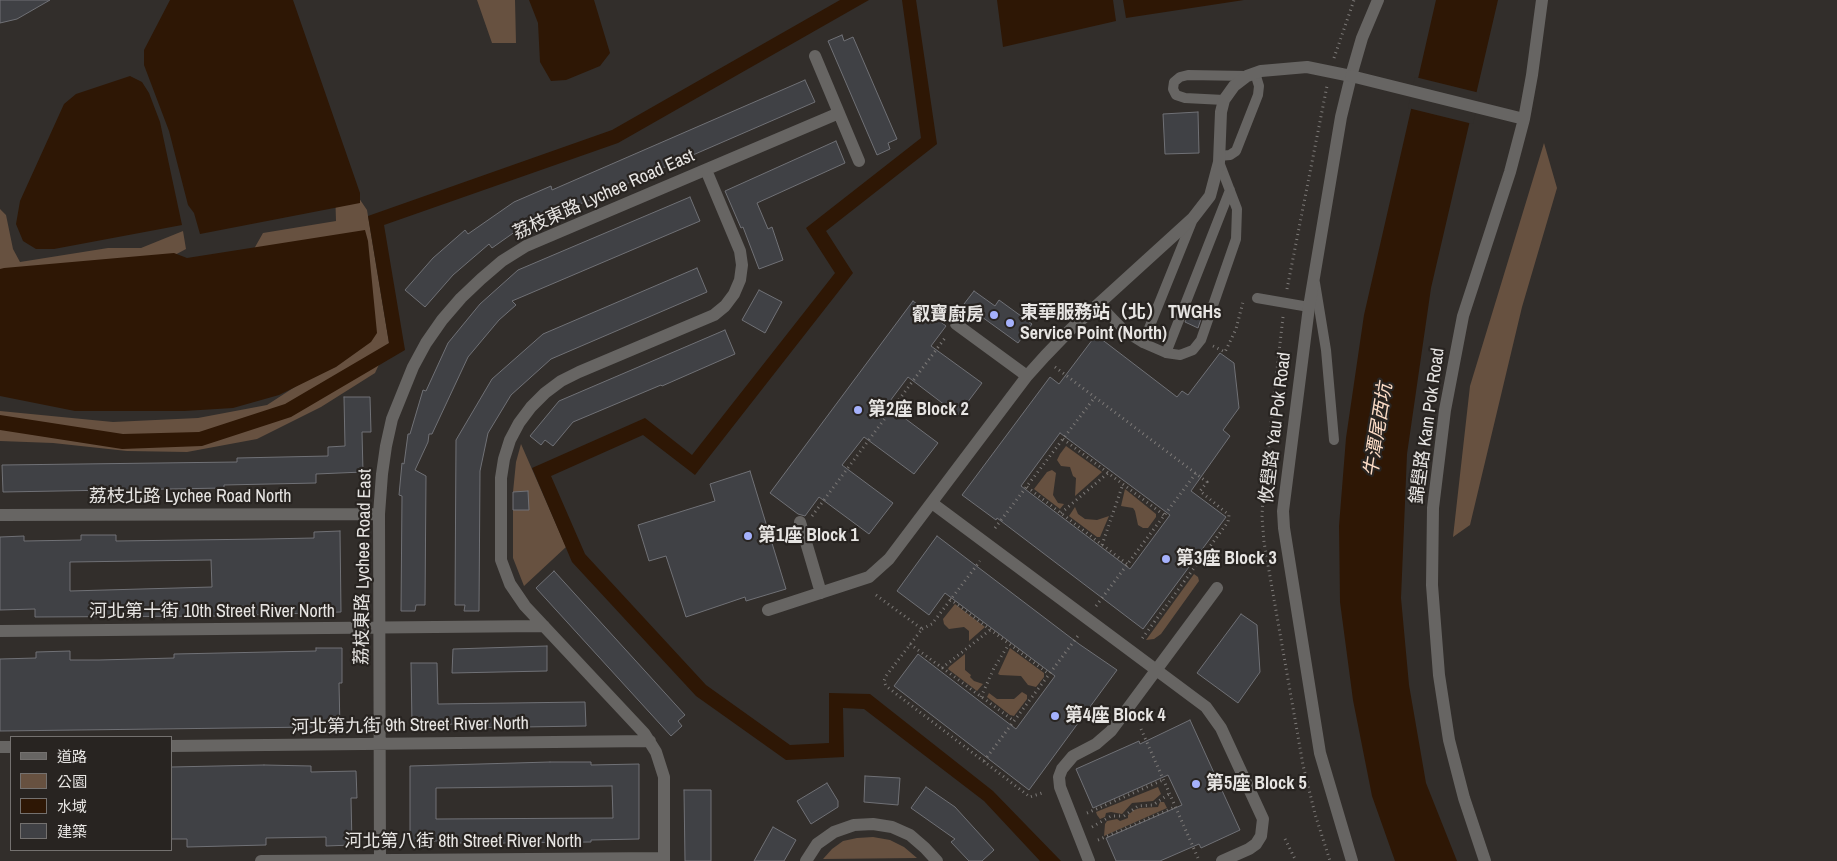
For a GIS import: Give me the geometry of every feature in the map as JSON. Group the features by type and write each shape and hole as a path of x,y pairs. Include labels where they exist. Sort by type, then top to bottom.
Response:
{"street":[{"name":"攸壆路 Yau Pok Road","path":"1352,861 1320,753 1284,528 1283,511 1309,306 1341,117 1362,38 1378,0"},
{"name":"錦壆路 Kam Pok Road","path":"1485,861 1464,798 1449,740 1439,675 1432,585 1433,508 1445,410 1463,316 1510,172 1524,119 1542,0"},
{"path":"815,56 859,162"},
{"path":"768,610 869,577 888,559 1027,376 1071,329 1193,218 1210,196 1219,159 1221,112 1224,100 1234,86 1251,74 1306,67 1351,76 1524,119"},
{"name":"荔枝東路 Lychee Road East","path":"380,860 379,514 386,446 392,419 412,367 426,343 442,320 480,279 526,246 839,113"},
{"path":"664,859 664,777 661,764 650,741 516,596 504,572 502,560 501,478 510,440 531,407 545,393 561,381 714,315 725,306 734,294 740,280 742,265 740,251 706,170"},
{"path":"956,324 1027,376"},
{"path":"932,503 1206,707 1221,728 1263,819 1261,836 1256,844 1222,861"},
{"name":"荔枝北路 Lychee Road North","path":"0,515 379,514"},
{"path":"805,521 821,593"},
{"path":"1089,861 1060,787 1059,777 1067,762 1073,756 1096,744 1111,732 1217,588"},
{"name":"河北第十街 10th Street River North","path":"0,631 544,626"},
{"name":"河北第九街 9th Street River North","path":"172,746 650,741"},
{"path":"806,861 817,844 834,832 854,825 873,824 892,827 910,835 937,861"},
{"name":"河北第八街 8th Street River North","path":"261,861 664,859"}],"lane":[{"path":"1099,304 1127,333 1143,343 1166,353 1180,355 1193,350 1201,340 1236,239 1237,209 1219,159 1233,154 1238,146 1258,95 1259,86 1251,74 1188,75 1180,76 1174,82 1176,95 1185,98 1224,100"},
{"path":"1166,353 1230,190"},
{"path":"1143,343 1193,218"},
{"path":"1314,277 1326,350 1334,440"},
{"path":"1257,298 1309,306"}],"path":[{"path":"1287,286 1330,72 1354,0"},
{"path":"1214,346 1226,352 1236,329 1245,296 1257,298"},
{"path":"805,521 946,338"},
{"path":"1053,365 1207,482 1200,491 1228,513 1230,518 1141,640"},
{"path":"995,528 1095,397"},
{"path":"1063,439 1164,515"},
{"path":"1061,513 1108,473"},
{"path":"1096,606 1196,473"},
{"path":"1102,545 1123,484"},
{"path":"1026,487 1128,564"},
{"path":"980,560 932,624 922,629 910,644 886,676 885,684 1030,797 1060,787"},
{"path":"876,595 922,629"},
{"path":"950,599 1049,674"},
{"path":"942,668 990,630"},
{"path":"984,761 1080,633"},
{"path":"910,644 1014,722"},
{"path":"981,697 994,668 1008,644"},
{"path":"1140,729 1198,858"},
{"path":"1072,819 1163,780"},
{"path":"1078,833 1111,816 1124,816 1138,806 1153,805 1169,794"},
{"path":"1083,847 1175,807"},
{"path":"1285,839 1296,861"}],"green space":[{"path":"477,0 515,0 516,43 492,43"},
{"path":"1544,143 1557,188 1522,307 1470,525 1453,537 1470,386"},
{"path":"346,179 367,210 389,343 375,373 321,407 257,439 187,452 127,451 53,443 0,441 0,411 113,422 198,418 267,405 341,357 246,263 263,233 336,221 335,189"},
{"path":"0,209 6,215 13,249 20,262 108,248 141,248 183,231 186,249 158,264 0,284"},
{"path":"521,444 566,547 524,586 513,558 513,510 528,509 528,492 513,492 516,462"},
{"path":"1066,446 1102,472 1075,496 1076,478 1073,476 1070,467 1061,466 1057,460"},
{"path":"1052,470 1056,473 1053,495 1058,503 1064,504 1060,509 1034,489 1047,472"},
{"path":"1125,489 1156,514 1148,528 1138,525 1133,508 1121,506"},
{"path":"1075,507 1078,514 1085,519 1097,520 1109,516 1100,537 1097,537 1069,516"},
{"path":"1194,574 1198,577 1199,581 1161,634 1154,639 1146,640"},
{"path":"955,604 985,627 969,641 969,631 964,627 949,629 944,624 943,619"},
{"path":"1010,648 1044,673 1044,677 1036,687 1028,685 1021,676 998,674"},
{"path":"965,654 965,670 974,681 983,684 977,691 948,669"},
{"path":"1022,692 1027,695 1027,699 1014,716 987,697 989,693 997,699 1014,699"},
{"path":"1158,787 1161,794 1153,801 1132,803 1122,814 1106,813 1105,817 1100,819 1097,815 1096,812"},
{"path":"1160,802 1164,802 1167,808 1104,836 1107,821 1117,819 1120,821 1128,818 1128,815 1134,810 1158,807"},
{"path":"873,837 890,840 904,847 917,858 823,859 843,841"}],"water":[{"path":"170,0 293,0 360,193 360,203 200,234 194,213 188,205 169,131 144,65 144,50"},
{"path":"529,0 594,0 610,53 600,66 566,80 551,81 540,62 538,23"},
{"path":"840,0 869,0 618,143 384,225 405,350 291,417 202,446 122,449 0,430 0,415 123,434 199,432 285,404 389,343 368,216 612,130"},
{"path":"902,0 916,0 937,144 826,231 853,273 695,475 643,435 551,476 585,554 706,685 790,745 829,743 829,693 870,694 993,791 1061,861 1040,861 984,801 864,709 843,708 844,757 786,760 696,696 572,562 532,468 645,418 692,455 835,273 806,228 921,138"},
{"path":"997,0 1113,0 1116,21 1003,47"},
{"path":"1123,0 1244,0 1126,18"},
{"name":"牛潭尾西坑","path":"1436,0 1498,0 1431,288 1407,454 1401,598 1409,685 1426,783 1457,861 1395,861 1372,796 1353,700 1340,602 1339,526 1346,438 1364,315"},
{"path":"130,76 142,82 149,93 160,122 182,225 54,249 36,249 23,241 16,224 20,201 64,104 76,94"},
{"path":"365,230 368,241 377,333 371,342 336,367 279,395 233,408 184,411 75,411 0,396 0,269 174,253 187,258"}],"pier":[{"path":"1415,77 1480,93 1473,124 1408,108"}],"building":[{"path":"0,0 50,0 17,19 0,23"},
{"path":"842,35 844,41 853,37 897,139 888,143 890,149 877,155 828,41"},
{"path":"805,80 815,102 573,207 572,204 526,224 492,248 489,244 453,275 425,307 405,290 433,258 465,230 468,234 514,202 551,186 552,190"},
{"path":"1198,112 1199,153 1165,154 1163,114"},
{"path":"836,141 845,163 757,203 768,229 772,227 783,260 759,269 743,227 741,228 725,191"},
{"path":"690,197 700,221 512,301 516,305 499,320 468,357 432,434 429,434 428,442 415,470 426,476 425,605 416,605 415,611 401,611 402,496 399,495 402,463 404,464 408,434 410,434 423,390 426,391 448,343 480,304 518,270"},
{"path":"697,268 707,292 551,359 511,395 488,433 480,471 479,611 464,611 465,605 455,605 456,440 492,379 543,334"},
{"path":"759,290 782,302 765,333 742,320"},
{"path":"974,291 995,306 999,300 1032,324 1018,343 964,304"},
{"path":"913,301 946,326 931,346 982,383 958,415 908,377 887,405 938,443 914,474 864,437 842,465 893,503 869,534 819,497 805,516 798,514 770,493"},
{"path":"1191,309 1203,313 1198,328 1185,322"},
{"path":"725,330 735,354 573,422 553,446 545,440 541,445 530,436 559,401"},
{"path":"1096,335 1177,397 1182,391 1188,395 1220,353 1234,363 1239,408 1223,430 1230,436 1191,491 1226,517 1143,629 997,518 996,520 962,495 1050,377 1059,384","holes":["1060,433 1170,515 1130,569 1021,486"]},
{"path":"344,397 370,397 371,432 362,432 363,472 316,474 316,483 224,485 224,488 3,492 2,465 237,462 237,458 328,456 328,447 345,446"},
{"path":"750,471 786,589 746,601 745,597 686,617 666,556 649,561 638,525 715,501 710,484"},
{"path":"528,491 529,510 513,510 513,492"},
{"path":"340,531 341,612 220,616 35,617 35,609 0,610 0,537 24,536 24,541 81,540 81,535 116,535 116,541 264,539 314,538 314,532","holes":["211,560 212,587 70,591 70,562"]},
{"path":"937,536 1079,644 1117,670 1029,790 894,686 918,654 1016,729 1055,676 945,593 929,615 897,591"},
{"path":"554,571 685,715 678,721 682,726 671,736 536,588"},
{"path":"1241,614 1257,625 1260,672 1238,703 1197,673"},
{"path":"547,646 547,671 452,673 453,649"},
{"path":"316,648 342,648 342,683 339,683 340,729 314,729 314,727 0,731 0,659 36,658 36,652 70,651 70,660 99,660 174,658 174,654 316,651"},
{"path":"411,663 437,663 438,704 585,702 586,726 458,728 458,724 412,725"},
{"path":"1190,720 1240,830 1201,848 1199,844 1160,861 1116,861 1106,838 1182,805 1168,775 1093,808 1076,769 1139,741 1140,744"},
{"path":"550,762 591,762 591,765 639,764 639,839 591,840 591,842 504,843 410,841 410,766","holes":["612,786 613,818 436,819 436,788"]},
{"path":"311,766 311,772 356,771 357,798 351,798 352,845 326,846 326,837 266,838 266,845 187,847 187,839 172,839 172,767"},
{"path":"865,776 900,778 898,805 864,802"},
{"path":"827,783 838,801 838,807 811,824 797,801"},
{"path":"926,787 955,807 994,850 982,861 969,861 951,842 955,839 911,808"},
{"path":"684,790 711,790 711,861 685,861"},
{"path":"773,827 796,840 784,861 754,861"}],"place":[{"name":"叡寶廚房","path":"994,315"},
{"name":"東華服務站（北） TWGHs Service Point (North)","path":"1010,323"},
{"name":"第2座 Block 2","path":"858,410"},
{"name":"第1座 Block 1","path":"748,536"},
{"name":"第3座 Block 3","path":"1166,559"},
{"name":"第4座 Block 4","path":"1055,716"},
{"name":"第5座 Block 5","path":"1196,784"}]}
